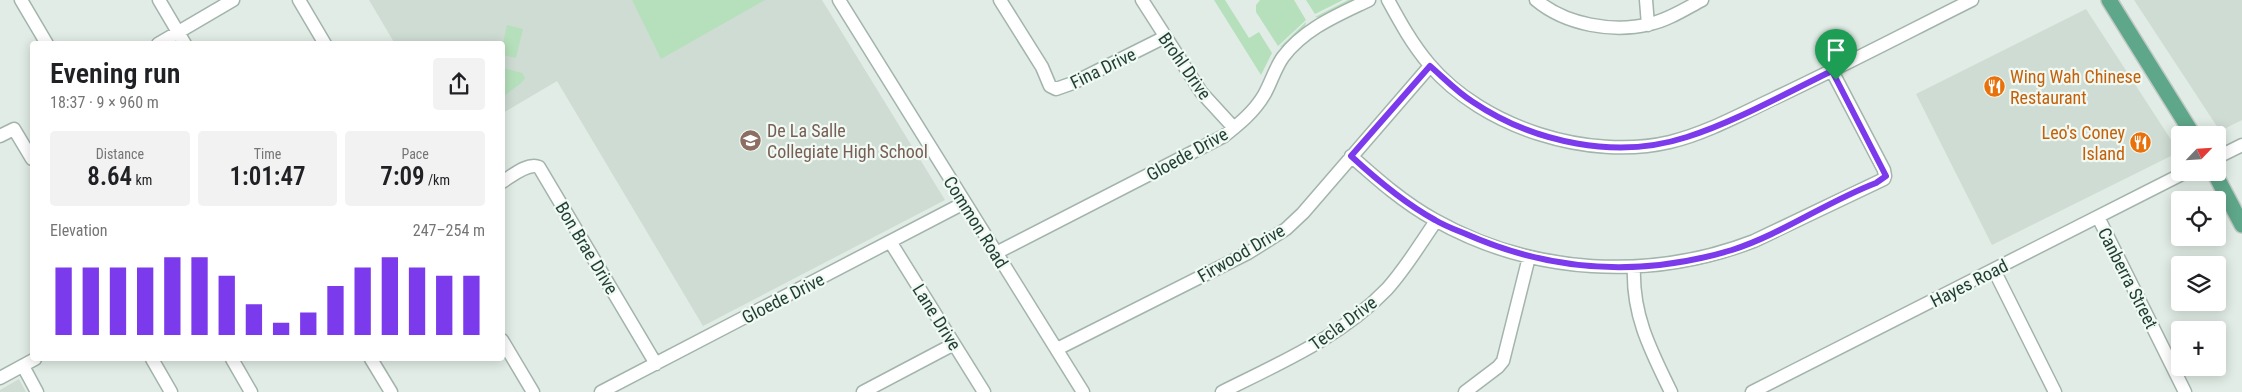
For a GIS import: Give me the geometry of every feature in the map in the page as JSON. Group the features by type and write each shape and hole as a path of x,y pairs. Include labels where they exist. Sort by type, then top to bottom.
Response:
{"main road":[{"path":"2109,0 2187,126"},
{"path":"2219,181 2242,225"}],"street":[{"path":"21,0 45,41"},
{"path":"159,0 183,41"},
{"path":"163,41 233,0"},
{"path":"299,0 323,41"},
{"name":"Common Road","path":"839,0 1083,392"},
{"name":"Fina Drive","path":"1000,0 1042,68 1050,86 1056,89 1074,83 1165,37"},
{"name":"Brohl Drive","path":"1142,0 1201,92 1234,128"},
{"name":"Gloede Drive","path":"996,253 1213,143 1251,113 1264,95 1282,59 1294,44 1307,33 1330,19 1369,0"},
{"path":"1388,0 1408,36 1430,66 1473,102 1509,123 1539,134 1579,144 1617,148 1650,145 1687,138 1712,128 1832,71 1972,0"},
{"path":"1536,0 1554,11 1590,25 1608,28 1648,24 1666,19 1702,0"},
{"path":"1646,0 1648,24"},
{"name":"Firwood Drive","path":"1057,349 1271,240 1303,212 1430,66"},
{"path":"1351,156 1390,190 1436,221 1479,240 1529,257 1575,264 1634,268 1688,261 1732,250 1779,230 1884,179 1886,176 1884,170 1832,71"},
{"path":"0,136 14,129 30,156"},
{"path":"2226,153 2242,145"},
{"name":"Bon Brae Drive","path":"505,180 528,167 534,165 539,167 656,364"},
{"name":"Hayes Road","path":"1752,392 2171,180"},
{"name":"Gloede Drive","path":"601,392 891,243 964,203"},
{"name":"Canberra Street","path":"2098,217 2185,392"},
{"name":"Tecla Drive","path":"1222,392 1311,348 1355,318 1395,279 1436,221"},
{"name":"Lane Drive","path":"891,243 984,392"},
{"path":"1465,392 1503,361 1529,257"},
{"path":"1634,268 1634,287 1640,324 1652,354 1671,392"},
{"path":"1994,270 2055,392"},
{"path":"863,392 954,344"},
{"path":"505,345 533,392"},
{"path":"0,378 32,361"},
{"path":"153,361 171,392"},
{"path":"233,361 251,392"},
{"path":"372,361 390,392"},
{"path":"23,366 38,392"}],"shaded area":[{"name":"De La Salle Collegiate High School","path":"369,0 822,0 945,200 703,326 557,81 505,112 505,41 393,41"},
{"path":"2134,0 2242,0 2242,120 2226,128 2226,126 2217,126"},
{"path":"2086,9 2171,140 2171,156 1992,245 1916,94"},
{"path":"19,379 26,392 0,392 0,390"}],"green space":[{"path":"632,0 765,0 661,59"},
{"path":"1214,0 1225,0 1249,38 1259,32 1272,53 1261,75"},
{"path":"1260,0 1294,0 1306,20 1278,46 1256,12 1256,5"},
{"path":"1306,0 1343,0 1315,14"},
{"path":"1348,0 1357,0 1322,18 1315,17"},
{"path":"1306,22 1303,30 1296,38 1280,47"},
{"path":"507,25 523,29 516,58 505,55 504,41"},
{"path":"505,69 522,73 525,78 505,95"}],"place":[{"name":"Wing Wah Chinese Restaurant","path":"1994,86"},
{"name":"De La Salle Collegiate High School","path":"751,140"},
{"name":"Leo's Coney Island","path":"2141,142"}],"route":[{"path":"1430,66 1473,102 1509,123 1539,134 1579,144 1617,148 1650,145 1687,138 1832,71 1836,80 1871,150 1884,170 1886,176 1884,179 1779,230 1732,250 1679,262 1634,268 1607,268 1529,257 1501,248 1436,221 1405,201 1351,156 1430,66"}]}
